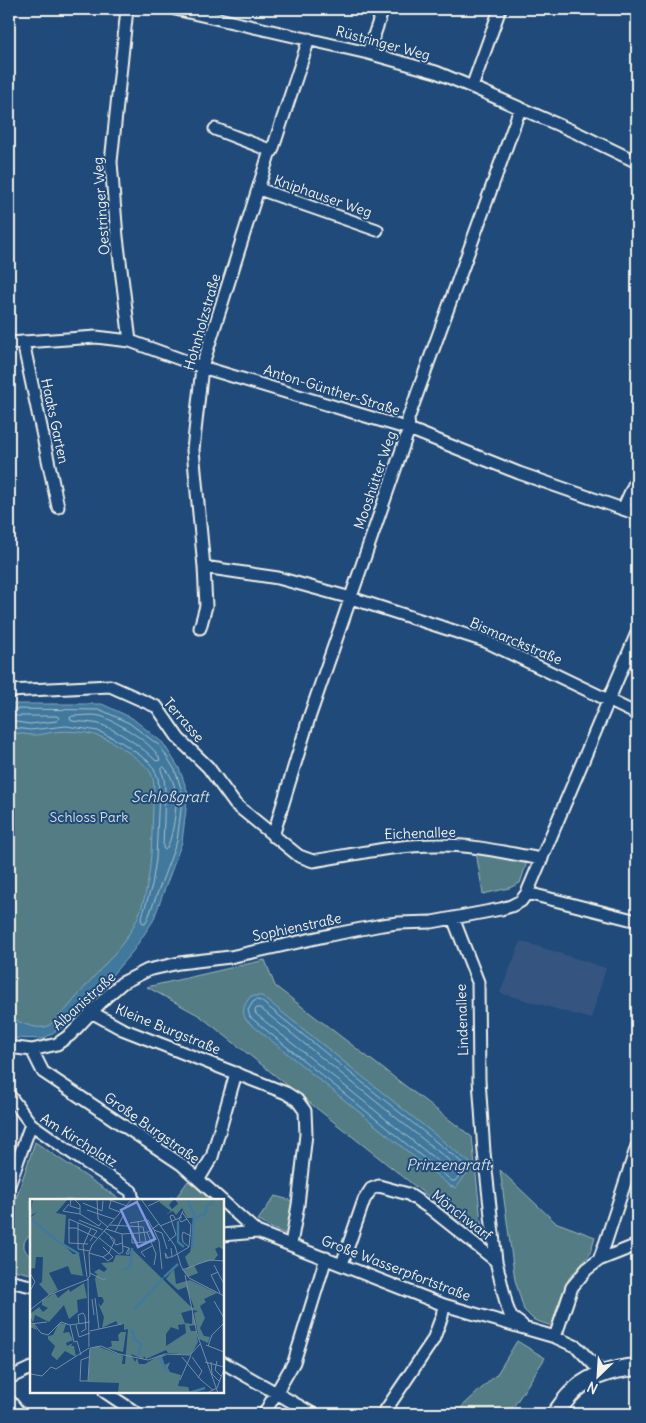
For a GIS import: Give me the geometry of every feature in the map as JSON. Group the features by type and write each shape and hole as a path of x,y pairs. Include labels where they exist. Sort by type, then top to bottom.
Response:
{"main road":[{"path":"555,1414 571,1394 587,1381 600,1374 637,1366"}],"street":[{"name":"Oestringer Weg","path":"127,9 111,162 117,237 130,341"},
{"name":"Rüstringer Weg","path":"175,9 368,53 436,72 637,162"},
{"path":"368,53 383,9"},
{"path":"472,87 500,9"},
{"name":"Hohnholzstraße","path":"200,628 206,606 193,450 202,367 270,151 272,151 309,39"},
{"name":"Mooshütter Weg","path":"273,836 308,718 409,429 408,418 520,108"},
{"path":"215,129 272,151"},
{"name":"Kniphauser Weg","path":"259,189 377,230"},
{"name":"Anton-Günther-Straße","path":"9,343 88,338 130,341 202,367 409,429 519,473 637,514"},
{"name":"Haaks Garten","path":"23,342 58,507"},
{"path":"623,509 637,478"},
{"path":"204,566 278,578 351,598"},
{"name":"Bismarckstraße","path":"351,598 485,641 637,714"},
{"path":"453,918 512,906 521,901 527,893 637,633"},
{"name":"Terrasse","path":"9,691 110,686 157,707 179,739 208,767 234,804 299,856"},
{"name":"Eichenallee","path":"299,856 313,860 398,846 443,844 542,859"},
{"path":"527,893 637,921"},
{"name":"Sophienstraße","path":"148,970 179,963 230,957 382,925 432,922 453,918"},
{"name":"Lindenallee","path":"453,918 478,982 480,1088 487,1186 496,1261 502,1290 511,1317 526,1328"},
{"name":"Albanistraße","path":"9,1047 32,1050 57,1044 70,1036 82,1024 90,1012 122,983 148,970"},
{"name":"Kleine Burgstraße","path":"90,1012 122,1029 286,1093 297,1100 305,1111 306,1134 298,1205 291,1244"},
{"name":"Große Burgstraße","path":"32,1050 43,1072 180,1164 221,1199"},
{"path":"199,1179 212,1157 236,1073"},
{"path":"9,1095 31,1124"},
{"name":"Am Kirchplatz","path":"9,1184 31,1124 130,1191 133,1199"},
{"path":"599,1260 637,1146"},
{"name":"Mönchwarf","path":"342,1264 364,1200 371,1189 379,1186 408,1194 432,1209 496,1261"},
{"name":"Große Burgstraße","path":"224,1201 258,1232"},
{"path":"224,1235 258,1232"},
{"name":"Große Wasserpfortstraße","path":"258,1232 444,1304 555,1337 577,1348 596,1367 600,1374"},
{"path":"555,1337 572,1287 587,1269 599,1260 637,1245"},
{"path":"264,1414 294,1362 326,1258"},
{"path":"9,1281 30,1286"},
{"path":"383,1414 433,1340 442,1316 444,1304"},
{"path":"224,1363 313,1414"},
{"path":"9,1378 30,1368"},
{"path":"106,1393 138,1414"},
{"path":"9,1400 20,1414"}],"shaded area":[{"path":"521,941 606,968 591,1019 500,993"}],"green space":[{"name":"Schloss Park","path":"9,716 103,721 166,775 168,841 127,952 49,1032 9,1027"},
{"path":"476,852 517,857 527,862 520,883 509,888 483,894"},
{"path":"265,960 275,986 472,1137 483,1240 200,1016 147,987"},
{"path":"35,1142 120,1199 30,1199 30,1236 24,1243 24,1248 30,1255 30,1274 9,1269 9,1219"},
{"path":"500,1170 555,1222 595,1237 589,1256 569,1278 557,1307 552,1326 534,1320 524,1310 515,1280"},
{"path":"188,1181 211,1199 175,1199"},
{"path":"275,1196 293,1201 288,1235 258,1220"},
{"path":"517,1341 545,1358 514,1406 504,1414 454,1414 497,1374"}],"water":[{"name":"Schloßgraft","path":"9,704 102,704 132,718 163,743 179,768 188,793 182,842 153,921 133,951 72,1021 43,1039 9,1038 9,1017 35,1027 50,1025 72,1003 130,932 138,918 147,887 154,789 151,773 148,769 137,759 106,739 74,731 35,735 9,732"},
{"name":"Prinzengraft","path":"251,996 262,996 469,1162 472,1166 456,1188 450,1186 246,1020 244,1008"}]}
